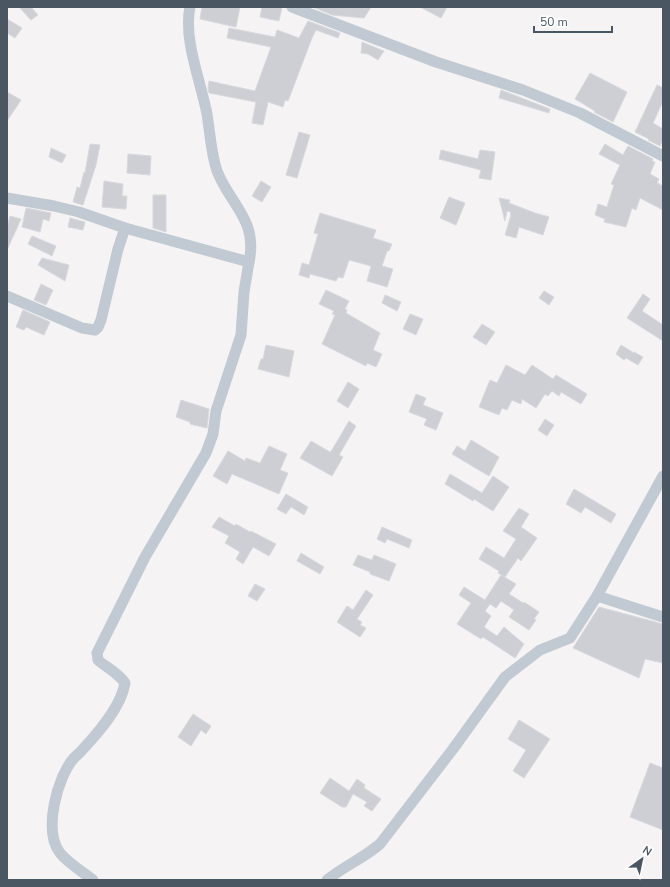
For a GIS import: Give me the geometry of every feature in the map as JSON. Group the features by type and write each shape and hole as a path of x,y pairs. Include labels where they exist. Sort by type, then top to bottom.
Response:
{"street":[{"path":"93,880 73,866 60,852 54,842 52,832 55,798 70,763 107,722 122,694 125,683 119,675 104,666 98,660 97,653 148,551 206,453 213,434 216,411 241,335 244,292 252,252 252,242 248,225 222,182 217,169 189,38 188,19 190,7"},
{"path":"292,7 436,62 523,90 580,113 663,156"},
{"path":"7,198 79,212 125,228 249,262"},
{"path":"7,296 82,328 95,330 101,320 125,228"},
{"path":"327,880 336,872 372,851 380,844 506,677 540,650 570,638 597,596 663,476"},
{"path":"597,596 663,617"}],"building":[{"path":"19,7 31,7 38,15 31,20"},
{"path":"202,7 240,7 236,27 200,19"},
{"path":"262,7 282,7 279,21 260,17"},
{"path":"313,7 371,7 364,18 332,15"},
{"path":"420,7 447,7 441,18"},
{"path":"7,19 22,28 15,38 7,33"},
{"path":"308,21 340,33 338,38 316,30 288,101 285,100 283,107 268,102 263,125 252,123 256,102 209,93 209,81 255,91 271,47 227,38 229,28 275,37 277,30 299,38"},
{"path":"362,42 384,51 378,60 368,54 361,53"},
{"path":"590,73 627,92 613,122 594,112 595,111 575,99"},
{"path":"657,85 663,88 663,101 653,123 663,129 663,140 660,146 635,132"},
{"path":"501,90 550,109 549,113 499,98"},
{"path":"7,92 21,100 7,121"},
{"path":"299,132 310,135 297,178 286,175"},
{"path":"90,144 100,145 96,165 83,205 73,202 77,187 80,188 84,172 85,173"},
{"path":"605,144 623,155 628,146 653,159 652,161 655,162 650,174 659,179 657,183 663,186 663,210 640,198 636,210 632,208 626,227 604,222 605,219 595,215 598,204 607,207 614,185 611,184 620,165 599,154"},
{"path":"51,148 66,155 62,163 49,157"},
{"path":"441,150 478,159 480,150 495,152 491,180 479,178 481,170 439,159"},
{"path":"128,154 151,156 150,175 127,173"},
{"path":"104,181 123,184 122,196 127,196 126,209 102,207"},
{"path":"261,181 271,187 262,202 252,196"},
{"path":"153,195 166,195 166,232 153,228"},
{"path":"449,197 465,203 456,225 440,218"},
{"path":"499,198 510,200 509,203 549,217 543,235 519,227 516,238 505,235 511,212 507,211 505,221"},
{"path":"26,208 51,213 49,221 43,219 40,232 22,227"},
{"path":"320,213 376,230 373,238 392,244 389,251 387,251 382,266 393,269 387,287 367,281 371,266 349,260 343,278 338,277 336,281 310,274 309,278 299,275 302,263 309,265 318,234 314,233"},
{"path":"10,216 21,219 7,250 7,227"},
{"path":"70,218 85,222 83,230 68,227"},
{"path":"32,236 56,246 52,256 28,244"},
{"path":"42,258 69,265 65,281 38,265"},
{"path":"41,284 53,290 46,305 34,300"},
{"path":"326,290 349,301 345,309 347,310 346,313 380,333 373,350 382,354 376,367 367,363 366,366 322,344 335,315 332,314 334,311 319,304"},
{"path":"544,291 554,297 549,305 539,298"},
{"path":"643,294 650,299 642,311 663,325 663,341 627,318"},
{"path":"385,295 401,302 397,311 382,303"},
{"path":"23,310 50,322 44,335 26,327 24,330 16,327"},
{"path":"410,314 423,319 416,335 403,329"},
{"path":"482,324 495,332 486,345 473,337"},
{"path":"266,345 294,351 289,377 258,369 261,359 263,359"},
{"path":"621,345 643,357 638,365 626,358 624,360 616,354"},
{"path":"506,365 525,375 532,365 553,379 556,375 587,394 581,404 561,392 559,396 552,391 548,396 545,394 536,408 522,399 521,404 512,400 507,410 502,408 499,415 479,407 490,380 497,383"},
{"path":"348,382 359,389 348,408 337,401"},
{"path":"416,394 426,398 423,405 443,413 436,430 424,425 427,419 409,412"},
{"path":"181,400 209,409 207,428 190,424 190,422 176,417"},
{"path":"545,419 554,425 547,436 538,430"},
{"path":"349,421 356,426 339,455 343,457 332,476 300,458 311,441 330,452"},
{"path":"471,440 499,457 489,476 452,454 457,446 465,451"},
{"path":"269,446 287,454 280,470 288,473 279,494 232,474 227,484 213,476 228,451 245,461 246,458 260,463"},
{"path":"450,474 482,493 493,476 509,487 493,511 445,484"},
{"path":"574,489 616,514 611,523 585,507 581,513 566,504"},
{"path":"286,494 308,507 304,515 291,507 286,514 277,509"},
{"path":"519,508 529,514 521,527 537,538 521,561 518,558 505,577 498,573 499,571 479,559 486,547 504,558 516,539 503,531"},
{"path":"219,517 235,526 236,524 276,544 269,556 253,547 243,564 236,559 240,552 225,543 229,536 212,527"},
{"path":"382,527 412,540 409,548 387,539 385,543 377,539"},
{"path":"301,553 324,567 320,574 297,561"},
{"path":"358,555 372,560 374,555 396,564 389,581 370,574 370,572 353,565"},
{"path":"501,575 516,584 509,594 539,612 534,619 536,620 529,630 509,617 514,610 501,601 496,608 490,604 485,611 491,616 484,627 497,636 504,627 524,644 515,658 483,637 481,639 457,624 471,603 459,595 464,587 485,600"},
{"path":"255,584 265,589 257,601 248,596"},
{"path":"366,590 373,595 357,619 362,622 360,625 366,628 360,637 337,622 347,606 353,610"},
{"path":"599,607 663,624 663,663 645,659 639,678 573,648"},
{"path":"193,714 211,726 206,734 201,730 191,746 178,737"},
{"path":"519,720 550,739 524,778 513,771 526,750 508,739"},
{"path":"650,763 663,768 663,830 630,817"},
{"path":"330,778 349,791 357,779 365,785 364,788 381,799 372,811 364,806 367,802 353,794 346,807 342,807 320,793"}]}
